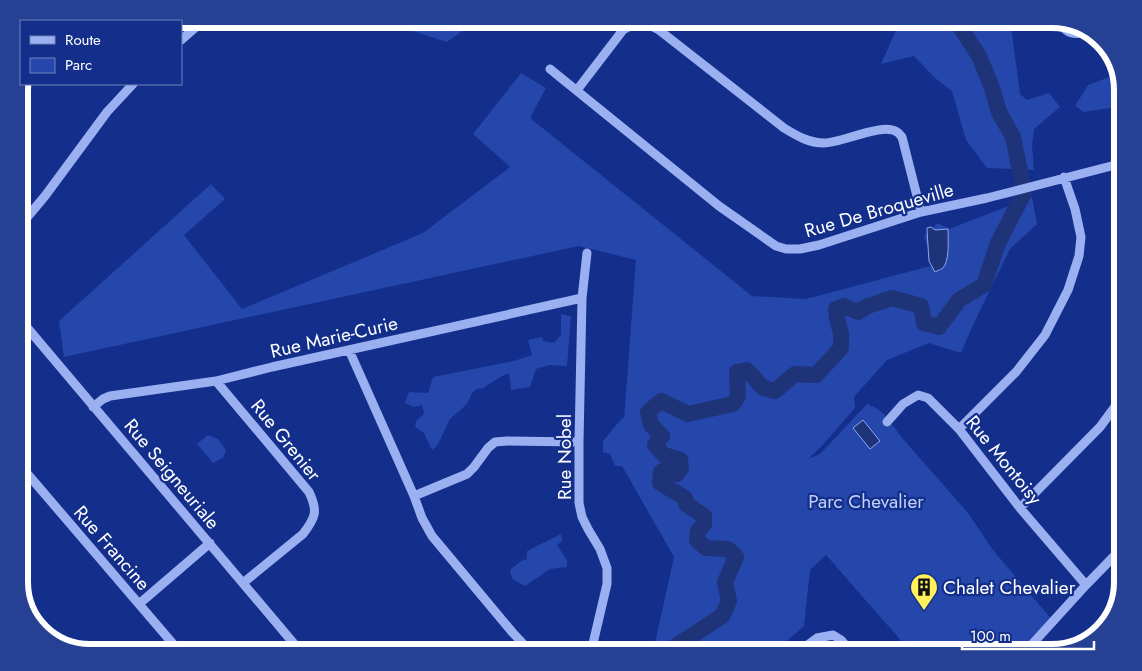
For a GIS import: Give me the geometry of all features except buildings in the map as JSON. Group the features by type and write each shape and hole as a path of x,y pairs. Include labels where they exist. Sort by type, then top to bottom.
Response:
{"street":[{"path":"182,39 195,28"},
{"path":"577,90 626,28"},
{"path":"654,28 784,128 800,138 826,143 878,130 896,131 902,138 922,212"},
{"path":"1064,29 1074,34 1078,33"},
{"name":"Rue De Broqueville","path":"550,69 719,206 776,246 786,250 820,245 922,212 1015,191 1114,165"},
{"path":"28,216 106,112 132,85"},
{"path":"959,428 1016,372 1045,335 1068,290 1079,256 1081,237 1075,209 1064,177"},
{"name":"Rue Nobel","path":"587,253 582,298 579,502 582,517 600,549 607,568 607,584 593,644"},
{"name":"Rue Marie-Curie","path":"94,407 110,396 216,381 582,298"},
{"name":"Rue Seigneuriale","path":"28,329 294,644"},
{"path":"349,350 422,518 432,536 523,644"},
{"name":"Rue Grenier","path":"216,381 309,492 316,514 303,534 243,583"},
{"name":"Rue Montoisy","path":"887,422 903,404 918,395 928,398 959,428 1020,508 1086,585"},
{"path":"1020,508 1100,427 1114,408"},
{"path":"414,496 467,474 494,442 579,442"},
{"name":"Rue Francine","path":"28,474 172,644"},
{"path":"139,604 210,544"},
{"path":"1032,644 1114,556"},
{"path":"809,644 817,638 833,635 844,644"}],"green space":[{"path":"412,28 466,28 447,42 413,31"},
{"path":"897,28 1011,28 1020,94 1027,100 1049,93 1060,107 1034,129 1032,146 1034,170 987,168 966,140 952,91 935,78 914,56 881,64"},
{"name":"Parc Chevalier","path":"521,73 546,88 530,118 752,296 806,299 934,265 924,236 938,223 949,229 1032,197 1037,224 1010,249 961,353 929,343 887,360 854,397 855,408 808,459 820,454 868,403 871,407 873,406 884,414 903,439 968,513 993,550 1053,621 1032,644 904,644 826,555 810,570 804,626 783,644 655,644 674,557 622,466 615,466 610,454 603,452 603,441 623,417 624,419 636,260 579,246 64,357 59,321 211,184 225,199 184,235 242,309 423,233 510,167 473,134"},
{"path":"1113,76 1114,107 1084,112 1075,106 1088,85"},
{"path":"561,314 571,316 567,366 549,365 536,369 530,387 511,390 509,373 483,388 477,389 472,393 467,404 450,419 437,446 432,450 424,433 415,427 417,420 424,414 422,405 414,407 405,403 409,392 428,393 433,377 514,361 532,355 528,340 542,337 543,341 554,343 561,335"},
{"path":"208,435 218,439 226,450 223,458 213,463 197,444"},
{"path":"561,534 562,541 557,545 567,560 567,567 550,569 525,586 512,579 510,570 521,561 527,559 527,551"}],"shaded area":[{"path":"931,227 935,230 948,229 948,250 945,266 935,272 929,261 927,228"},
{"path":"863,420 880,441 870,449 853,428"}],"waterway":[{"path":"679,644 722,616 729,601 725,582 736,557 728,549 706,548 697,540 698,531 704,524 704,516 686,504 685,498 660,483 661,472 665,470 677,474 681,468 680,460 664,455 655,445 662,436 651,425 648,412 661,401 688,414 733,404 738,396 737,372 747,370 763,388 775,391 795,374 816,375 841,348 841,334 836,309 844,306 858,312 868,306 892,298 921,306 924,323 939,327 959,300 984,285 998,243 1023,195 1022,181 1013,137 999,112 979,56 961,28"}],"place":[{"name":"Chalet Chevalier","path":"924,611"}]}
